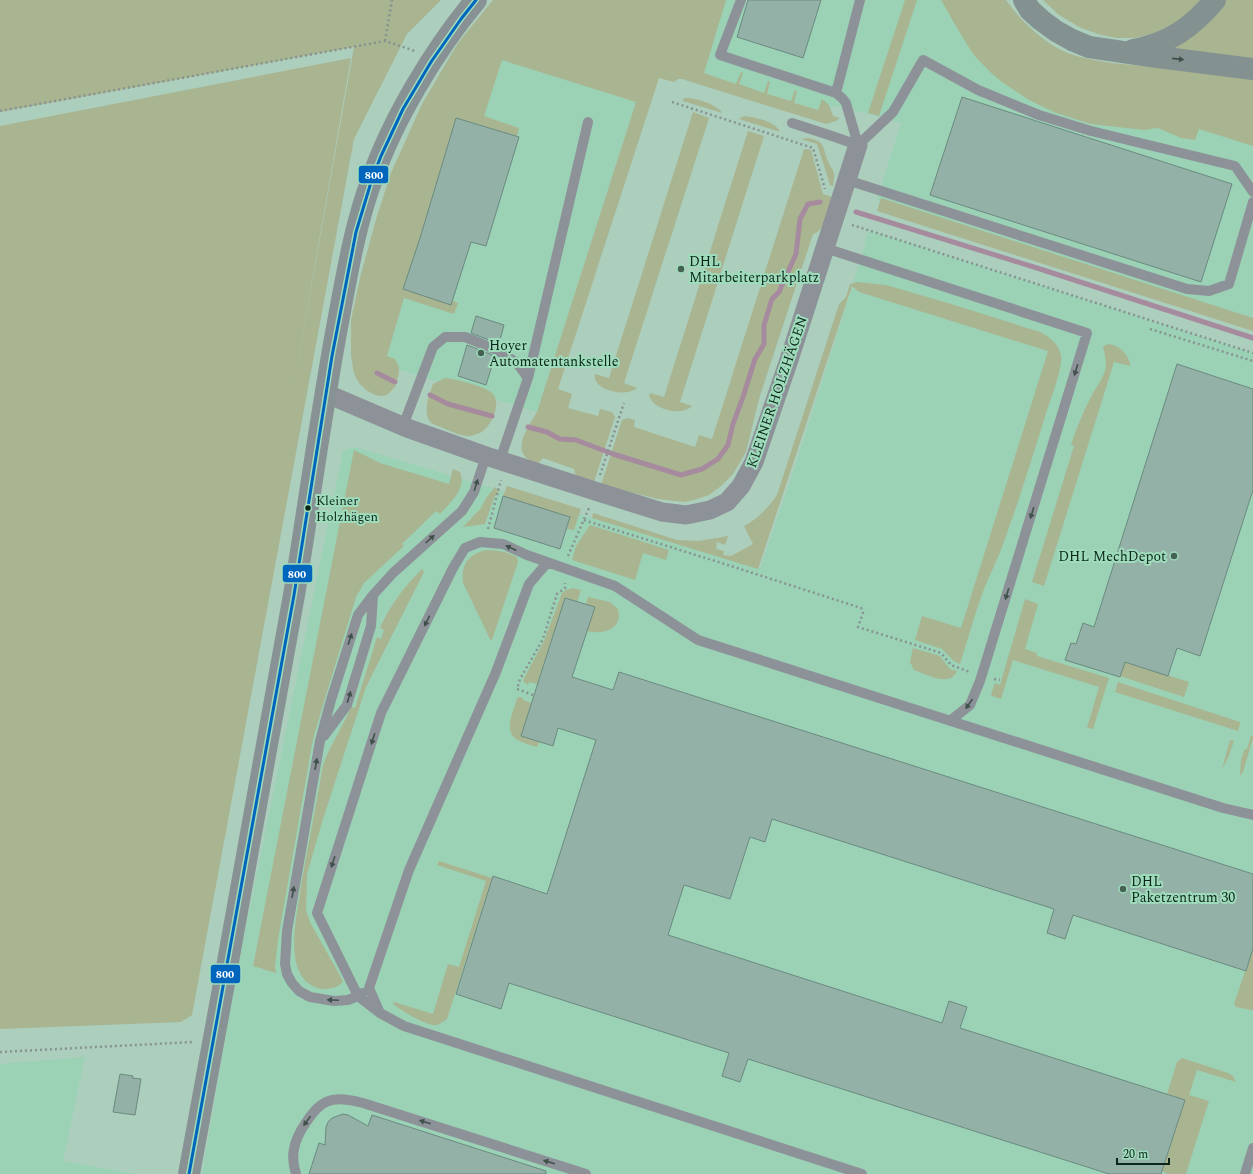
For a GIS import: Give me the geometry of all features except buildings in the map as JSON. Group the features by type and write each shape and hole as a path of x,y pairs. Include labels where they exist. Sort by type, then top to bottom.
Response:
{"highway":[{"path":"1024,0 1030,10 1041,20 1072,40 1089,47 1253,69"},
{"path":"1125,52 1146,48 1185,30 1202,16 1216,0"}],"street":[{"path":"188,1174 214,1042 294,595 325,392 358,224 372,178 407,104 433,60 476,0"},
{"name":"KLEINER HOLZHÄGEN","path":"325,392 403,426 493,458 662,512 686,515 710,510 727,502 741,486 754,462 858,145"}],"lane":[{"path":"741,0 720,56 836,93 846,103 858,145"},
{"path":"836,93 860,0"},
{"path":"858,145 893,112 924,60 978,90 1039,115 1091,131 1235,166 1253,192"},
{"path":"547,563 529,584 496,672 409,870 369,988 358,996 348,1000 334,1001 310,997 299,991 287,974 285,964 287,931 320,741 331,700 358,615 373,595 393,573 462,511 493,458 528,378 588,122"},
{"path":"792,124 858,145"},
{"path":"845,188 1187,289 1209,291 1228,284 1253,202"},
{"path":"825,248 1087,332 982,676 970,705 950,721"},
{"path":"403,426 433,347 445,337 465,337 497,350 517,363 528,378"},
{"path":"862,1174 404,1026 380,1012 358,996 317,913 381,713 453,568 465,548 480,542 503,544 527,556 615,586 698,640 1223,808 1253,815"},
{"path":"320,741 347,705 371,626 373,595"},
{"path":"369,988 380,1012"},
{"path":"296,1174 294,1169 294,1149 303,1126 317,1107 327,1101 345,1098 586,1174"},
{"path":"1245,1174 1253,1148"}],"path":[{"path":"385,41 392,0"},
{"path":"0,110 385,41 413,50 433,60"},
{"path":"672,102 813,148 825,190 845,188"},
{"path":"834,219 1253,353"},
{"path":"1150,329 1253,361"},
{"path":"603,466 624,403"},
{"path":"495,531 487,529 502,480"},
{"path":"533,695 517,689 520,679 543,639 557,594 565,588 568,555 587,513"},
{"path":"584,520 861,608 863,613 858,627 941,653 952,665 982,676 1000,680"},
{"path":"0,1052 214,1042"}],"shaded area":[{"path":"0,0 441,0 407,34 354,139 192,1015 181,1022 0,1029 0,126 351,58 288,418 354,47 0,112"},
{"path":"493,0 726,0 704,73 736,84 741,72 743,73 739,84 764,93 768,81 770,82 767,94 791,101 795,90 797,91 794,103 818,110 822,99 829,105 833,116 840,118 826,124 682,79 678,79 674,82 659,78 558,389 572,394 568,408 598,416 600,409 612,412 615,417 594,482 576,476 574,469 543,458 538,464 531,461 524,455 522,443 524,436 537,412 636,102 502,60 484,116 519,128 517,136 456,118 452,300 458,303 454,314 404,298 387,356 395,359 399,367 395,387 387,395 375,395 366,390 359,383 354,374 351,356 351,320 361,274 391,173 422,104 458,43"},
{"path":"514,0 968,0 993,39 1253,113 1253,331 877,200 901,123 839,106 818,110 703,73 650,58 537,412 362,358 403,187"},
{"path":"905,0 917,0 879,116 868,113"},
{"path":"941,0 1006,0 1023,21 1044,39 1059,49 1092,60 1242,75 1253,78 1253,146 1199,129 1195,140 1181,138 1158,128 1144,130 1091,124 1056,113 1029,100 990,72 973,54"},
{"path":"1043,0 1206,0 1192,13 1155,34 1133,38 1117,38 1101,35 1081,28 1059,15"},
{"path":"1226,0 1253,0 1253,61 1174,52 1174,45 1219,9"},
{"path":"685,98 694,99 709,104 718,108 722,113 683,101"},
{"path":"693,112 709,118 624,383 637,388 626,392 611,391 598,384 595,380 595,374 609,378"},
{"path":"744,116 768,122 780,131 739,119"},
{"path":"748,131 764,136 680,402 692,406 688,409 679,411 663,409 655,404 649,396 650,393 664,397"},
{"path":"808,138 817,141 822,145 834,174 833,186 830,185 817,144 801,139"},
{"path":"804,149 811,150 823,194 832,197 823,225 813,234 759,399 746,452 733,474 709,495 684,502 658,499 601,485 622,420 627,418 635,420 634,427 695,447 699,435 712,439"},
{"path":"881,198 1253,318 1253,331 877,211"},
{"path":"868,230 1253,353 1253,1174 202,1174 235,981 343,451 355,447 760,568 793,473 863,252"},
{"path":"857,282 886,285 1040,332 1054,341 1060,352 1060,369 1014,515 986,583 960,664 954,661 942,649 915,640 922,616 961,628 1048,351 859,292 852,286 758,569 592,518 593,513 677,540 699,541 728,536 725,545 717,542 716,549 724,551 723,555 731,556 753,544 744,526 762,513 777,495 839,304 846,297 850,284"},
{"path":"1109,344 1123,351 1129,360 1130,366 1114,362 1044,586 1032,582 1074,446 1071,445 1073,439 1084,410 1105,370 1106,363 1103,346"},
{"path":"445,378 476,385 488,390 495,397 495,413 490,424 483,431 474,435 466,436 431,423 428,419 427,404 433,384"},
{"path":"354,450 380,463 449,484 453,469 460,472 462,478 456,495 440,514 436,511 402,544 404,546 364,583 356,597 313,739 278,940 275,967 276,973 253,966"},
{"path":"507,486 581,509 574,530 567,529 570,517 503,496"},
{"path":"495,487 499,491 494,498 485,524 463,527 481,508 486,498"},
{"path":"590,525 669,550 666,560 643,553 635,580 572,560 576,546"},
{"path":"486,550 510,554 517,557 518,562 492,640 490,639 463,583 463,571 467,561 480,552"},
{"path":"422,569 424,572 366,687 323,819 307,874 306,910 310,922 343,981 340,985 332,988 318,988 307,983 300,974 296,962 294,939 301,886 323,765 351,707 355,708 377,637 381,639 384,630 380,628 388,612 409,583"},
{"path":"573,588 581,590 577,602 565,598 537,684 529,682 528,685 523,680 544,641 562,593"},
{"path":"588,597 610,602 618,609 619,616 614,626 605,631 587,631 595,607 586,604"},
{"path":"1025,599 1038,604 1025,649 1037,653 1037,656 1109,678 1093,729 1087,728 1099,687 1013,660 1001,699 992,696 991,694 995,683 1000,685"},
{"path":"913,648 940,656 950,669 957,671 954,676 949,679 943,679 931,677 914,670 910,662"},
{"path":"1125,662 1189,682 1184,697 1120,676"},
{"path":"1118,682 1240,722 1238,731 1115,692"},
{"path":"520,697 531,703 521,736 539,742 537,747 516,739 510,730 510,720 517,698"},
{"path":"1251,736 1253,736 1253,738 1243,772 1240,776 1241,759 1245,749 1247,749"},
{"path":"1230,740 1234,741 1222,769"},
{"path":"439,861 492,878 447,1019 440,1024 435,1025 428,1024 418,1019 393,1004 394,1002 433,1014 448,964 459,967 486,881 437,865"},
{"path":"1253,948 1253,1010 1251,1010 1236,1007 1234,1004"},
{"path":"85,1057 63,1161 136,1174 0,1174 0,1064"},
{"path":"1182,1058 1228,1073 1233,1076 1236,1082 1197,1070 1189,1095 1209,1101 1186,1174 1168,1174 1162,1171 1185,1100 1167,1094 1177,1062"}],"waterway":[{"path":"528,427 547,432 560,439 576,440 613,454 681,475 702,469 718,459 728,445 733,424 755,359 764,344 764,325 772,299 779,292 796,254 800,219 808,204 820,202"},
{"path":"856,212 1037,268 1253,338"},
{"path":"377,373 395,382"},
{"path":"430,395 448,404 492,416"}],"transit line":[{"name":"800","path":"189,1174 294,595 332,356 356,232 372,179 403,109 431,62 476,0"}],"place":[{"name":"DHL Mitarbeiterparkplatz","path":"681,269"},
{"name":"Hoyer Automatentankstelle","path":"481,353"},
{"name":"Kleiner Holzhägen","path":"308,508"},
{"name":"DHL MechDepot","path":"1174,556"},
{"name":"DHL Paketzentrum 30","path":"1123,889"}]}
